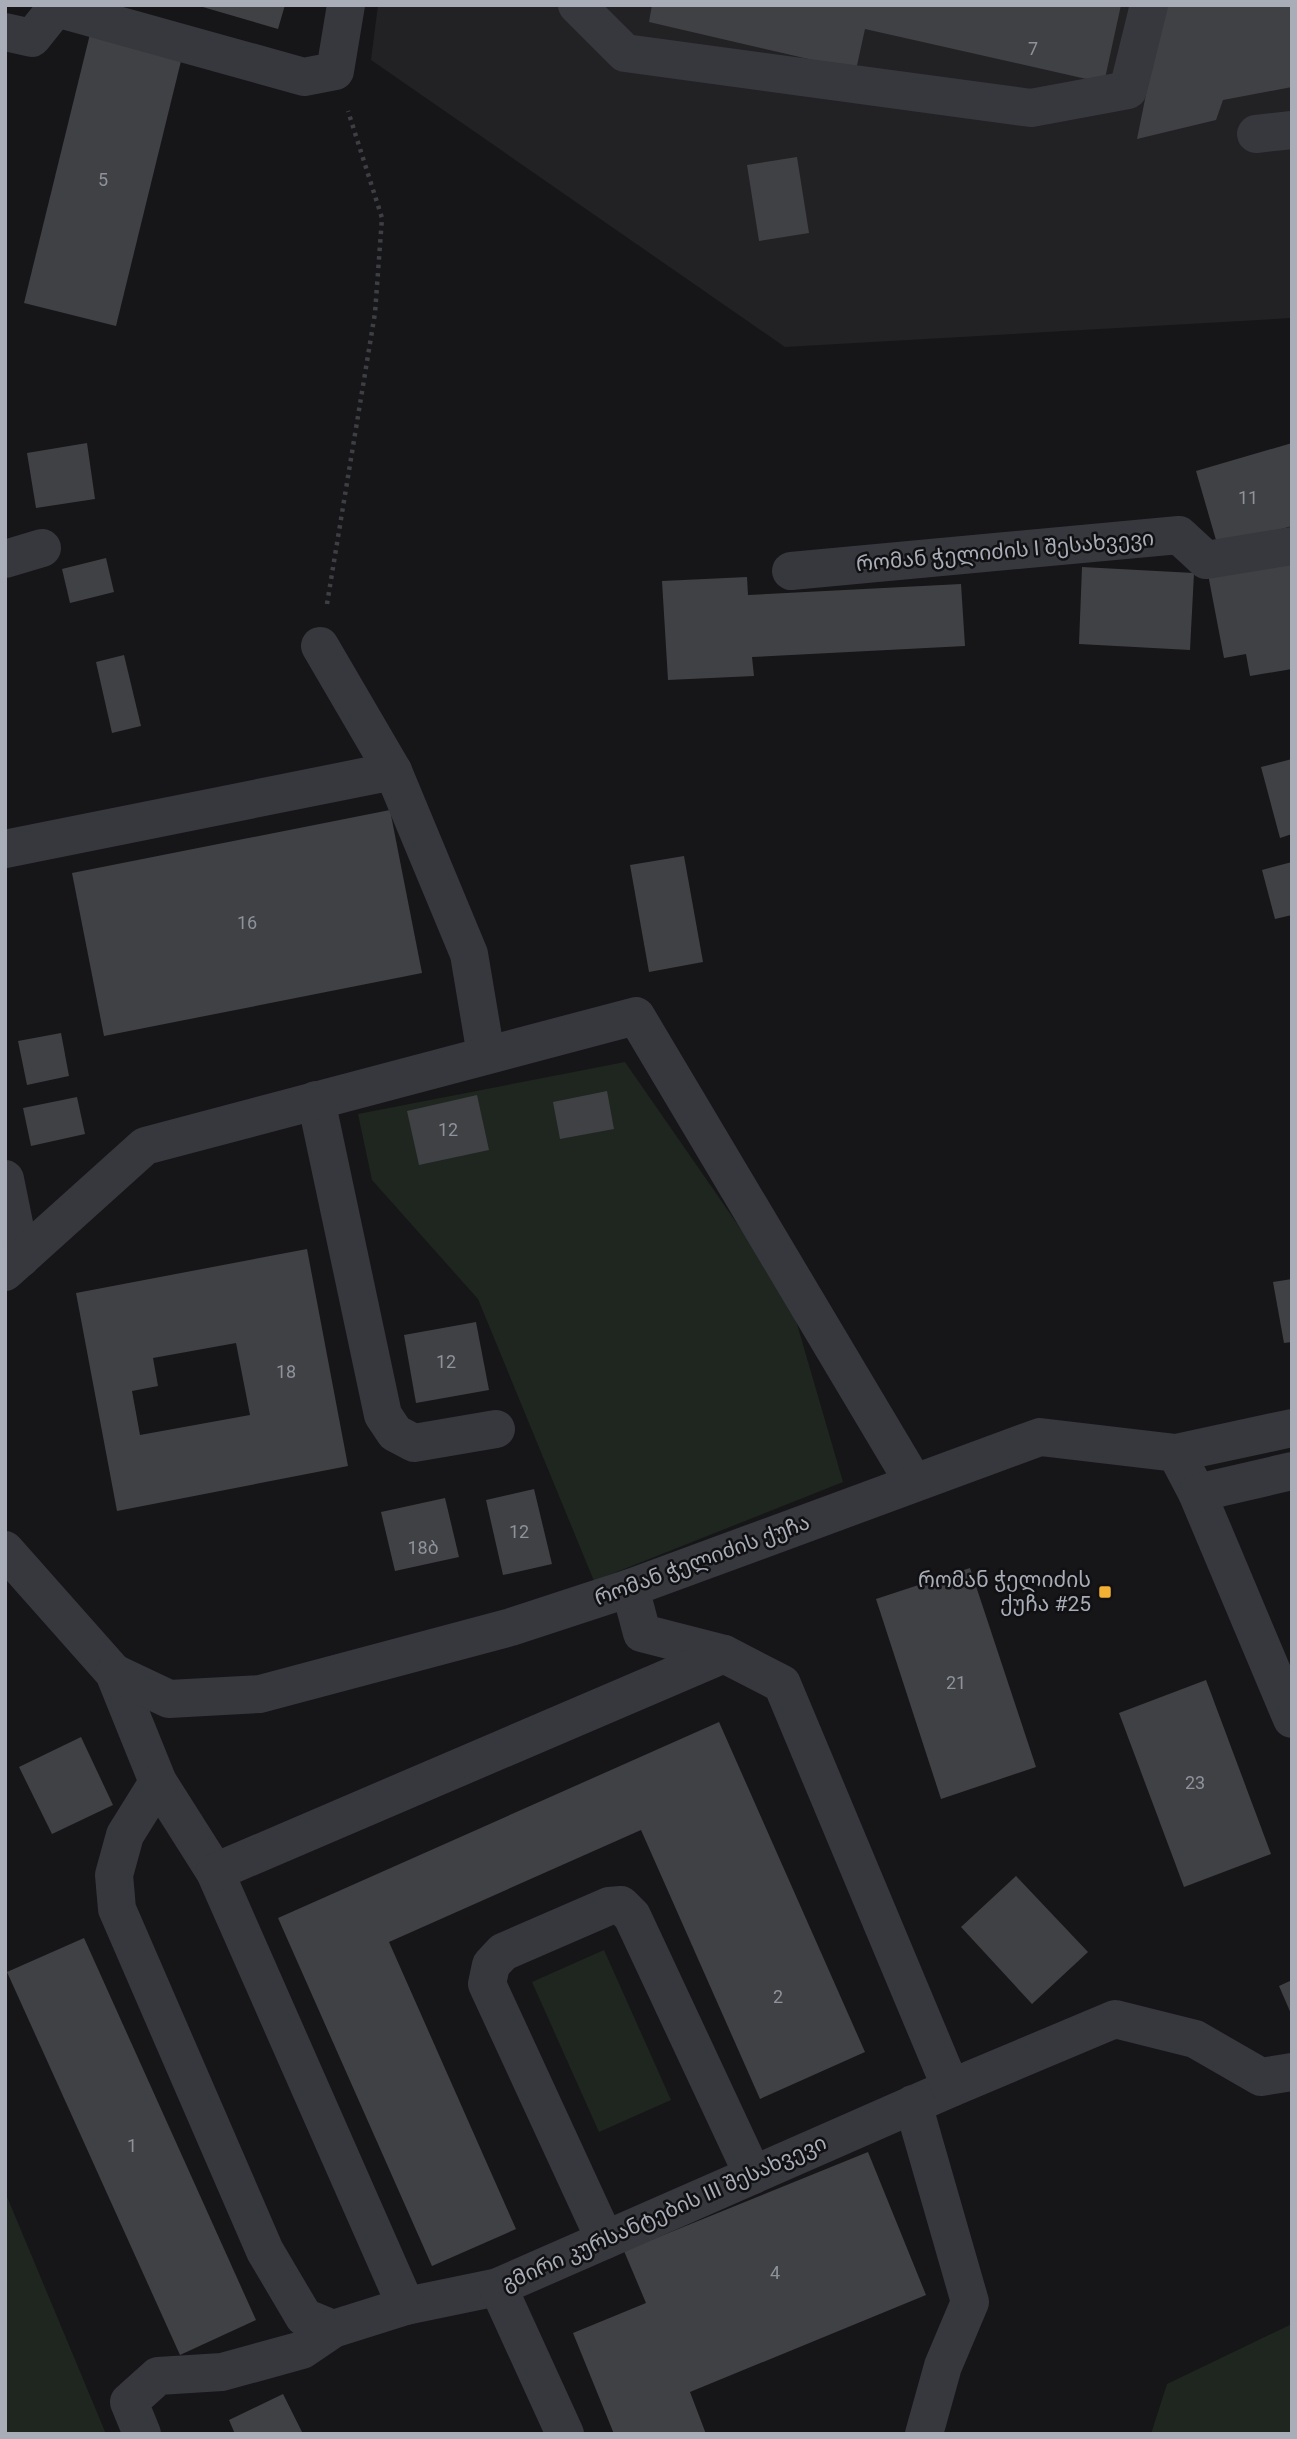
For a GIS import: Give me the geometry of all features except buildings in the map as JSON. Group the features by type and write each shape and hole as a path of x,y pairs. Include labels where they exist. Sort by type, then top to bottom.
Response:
{"street":[{"path":"10,23 32,38 56,8 304,77 335,71 345,5"},
{"path":"578,5 625,53 1031,107 1128,90 1149,5"},
{"name":"რომან ჭელიძის I შესახვევი","path":"791,571 1179,535 1206,560 1292,546"},
{"path":"5,559 42,548"},
{"path":"320,646 393,771 469,954 486,1055"},
{"path":"5,849 393,771"},
{"path":"13,1265 145,1146 636,1016 914,1483"},
{"path":"316,1100 383,1415 395,1433 414,1443 496,1429"},
{"path":"5,1179 13,1265"},
{"name":"რომან ჭელიძის ქუჩა","path":"114,1673 169,1699 260,1694 511,1628 630,1588 1040,1437 1176,1453 1292,1428"},
{"path":"1176,1453 1197,1493 1292,1719"},
{"path":"1197,1493 1292,1471"},
{"path":"5,1550 114,1673 158,1783 215,1871 406,2306"},
{"path":"630,1588 642,1633 724,1654 782,1684 951,2088"},
{"path":"215,1871 724,1654"},
{"path":"158,1783 125,1835 114,1875 117,1909 265,2251 304,2316 333,2329"},
{"path":"605,2240 487,1984 491,1965 503,1952 609,1906 621,1905 632,1916 753,2175"},
{"name":"გმირი კურსანტების III შესახვევი","path":"142,2434 129,2402 158,2376 222,2372 302,2350 333,2329 406,2306 498,2287 913,2104 1115,2019 1195,2039 1261,2077 1292,2072"},
{"path":"913,2104 970,2302 943,2366 924,2434"},
{"path":"498,2287 565,2434"}],"path":[{"path":"320,646 375,313 382,218 335,71"}],"shaded area":[{"path":"378,5 1292,5 1292,318 785,347 371,60"},
{"path":"625,1062 790,1300 843,1482 594,1581 478,1299 372,1180 358,1114"},
{"path":"604,1950 671,2100 599,2132 532,1982"},
{"path":"5,2192 106,2434 5,2434"},
{"path":"1292,2324 1292,2434 1151,2434 1167,2384"}],"place":[{"name":"რომან ჭელიძის ქუჩა #25","path":"1105,1592"}]}
